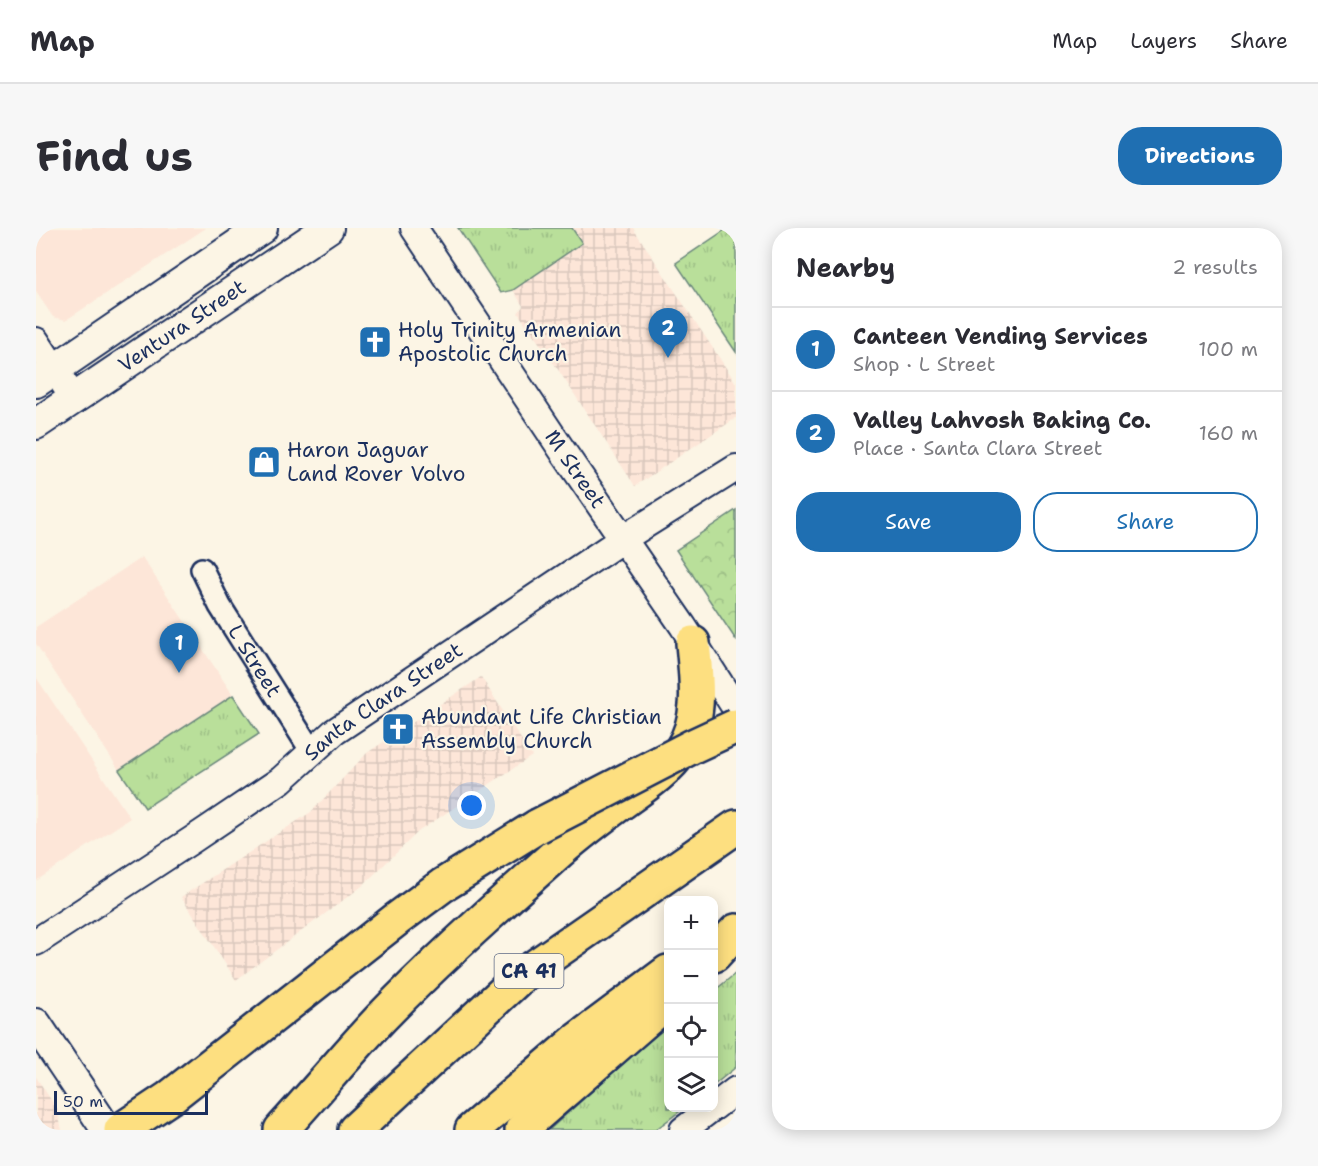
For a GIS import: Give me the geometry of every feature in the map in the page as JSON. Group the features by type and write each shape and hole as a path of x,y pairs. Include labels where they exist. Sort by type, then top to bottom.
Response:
{"highway":[{"path":"281,1130 380,1019 450,949 578,834 646,785 682,750 696,710 697,689 693,643"},
{"path":"121,1130 169,1098 443,885 538,826 736,726"},
{"name":"CA 41","path":"355,1130 520,977 729,832"},
{"path":"718,935 736,921"},
{"path":"718,951 736,931"},
{"path":"472,1130 577,1040 664,976"},
{"path":"522,1130 666,1004"}],"main road":[{"name":"Ventura Street","path":"45,376 262,228"},
{"name":"Ventura Street","path":"36,424 328,228"},
{"path":"36,1024 107,1130"}],"street":[{"name":"M Street","path":"414,228 558,444 624,538 736,709"},
{"path":"36,341 45,376 74,399"},
{"name":"Santa Clara Street","path":"36,942 281,780 334,732 624,538 736,468"},
{"name":"L Street","path":"202,569 220,606 312,752"},
{"path":"718,1103 736,1090"},
{"path":"682,1130 706,1112"}],"shaded area":[{"path":"36,228 206,228 66,320 53,317 36,292"},
{"path":"572,228 633,228 736,383 736,418 635,486 518,313 523,306 513,290 582,243"},
{"path":"142,557 233,695 119,770 36,644 36,627"},
{"path":"36,677 130,818 36,881"},
{"path":"481,677 532,756 419,831 361,887 236,980 181,897 311,812 367,753"},
{"path":"36,1077 57,1109 62,1130 36,1130"}],"green space":[{"path":"458,228 572,228 582,243 513,290 501,293"},
{"path":"728,228 736,228 736,352 676,263"},
{"path":"736,510 736,640 676,550"},
{"path":"233,695 259,734 145,808 119,770"},
{"path":"736,973 736,1067 718,1082 718,1004 718,988"},
{"path":"664,1029 664,1112 679,1112 655,1130 549,1130"}],"place":[{"name":"Holy Trinity Armenian Apostolic Church","path":"375,342"},
{"name":"Valley Lahvosh Baking Co.","path":"668,358"},
{"name":"Haron Jaguar Land Rover Volvo","path":"264,462"},
{"name":"Canteen Vending Services","path":"179,673"},
{"name":"Abundant Life Christian Assembly Church","path":"398,729"}]}
